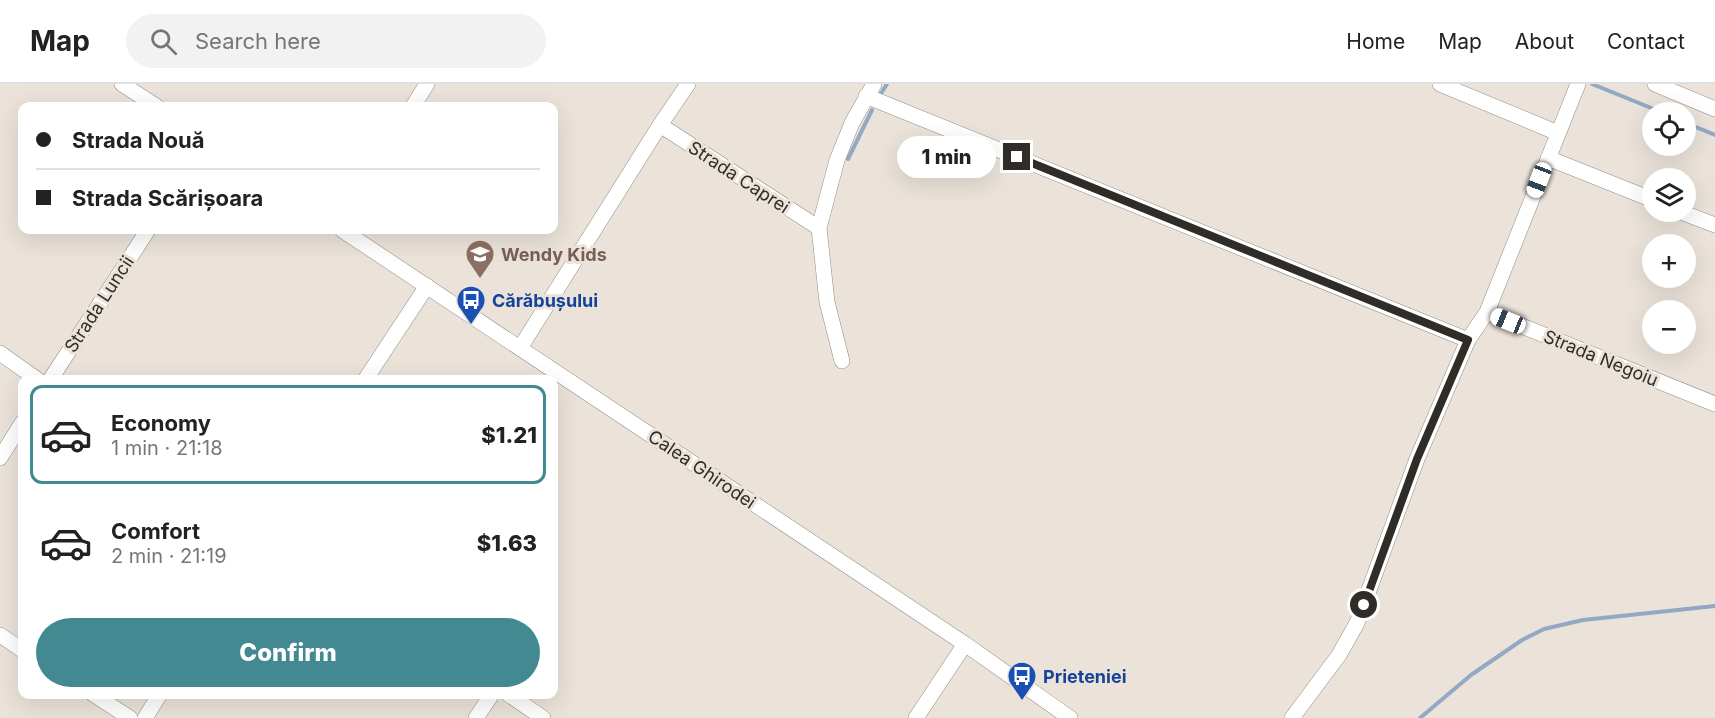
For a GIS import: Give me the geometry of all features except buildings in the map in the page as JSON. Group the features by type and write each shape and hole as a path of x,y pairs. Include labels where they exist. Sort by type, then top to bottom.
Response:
{"street":[{"path":"122,84 150,102"},
{"path":"416,102 427,84"},
{"path":"520,348 688,84"},
{"path":"1440,84 1558,133"},
{"path":"1292,718 1339,655 1357,623 1417,459 1468,340 1487,312 1578,84"},
{"path":"1655,84 1715,109"},
{"path":"842,361 827,302 819,228 837,160 852,123 870,90 1468,340"},
{"name":"Strada Caprei","path":"660,125 819,228"},
{"path":"1548,158 1642,196"},
{"path":"1696,218 1715,225"},
{"name":"Strada Luncii","path":"53,375 145,234"},
{"name":"Calea Ghirodei","path":"348,234 965,644 1062,716"},
{"path":"368,375 427,286"},
{"name":"Strada Negoiu","path":"1487,312 1715,404"},
{"path":"0,353 31,375"},
{"path":"0,458 18,429"},
{"path":"0,635 18,647"},
{"path":"916,718 965,644"},
{"path":"101,699 130,718"},
{"path":"145,718 157,699"},
{"path":"476,718 489,699"},
{"path":"515,699 543,718"}],"waterway":[{"path":"880,95 887,84"},
{"path":"1592,84 1642,104"},
{"path":"848,159 872,110"},
{"path":"1696,127 1715,135"},
{"path":"1420,718 1471,675 1522,640 1544,629 1583,620 1715,606"}],"place":[{"name":"Wendy Kids","path":"480,280"},
{"name":"Cărăbușului","path":"471,326"},
{"name":"Prieteniei","path":"1022,702"}],"route":[{"path":"1017,157 1468,340 1417,459 1364,605"}]}
